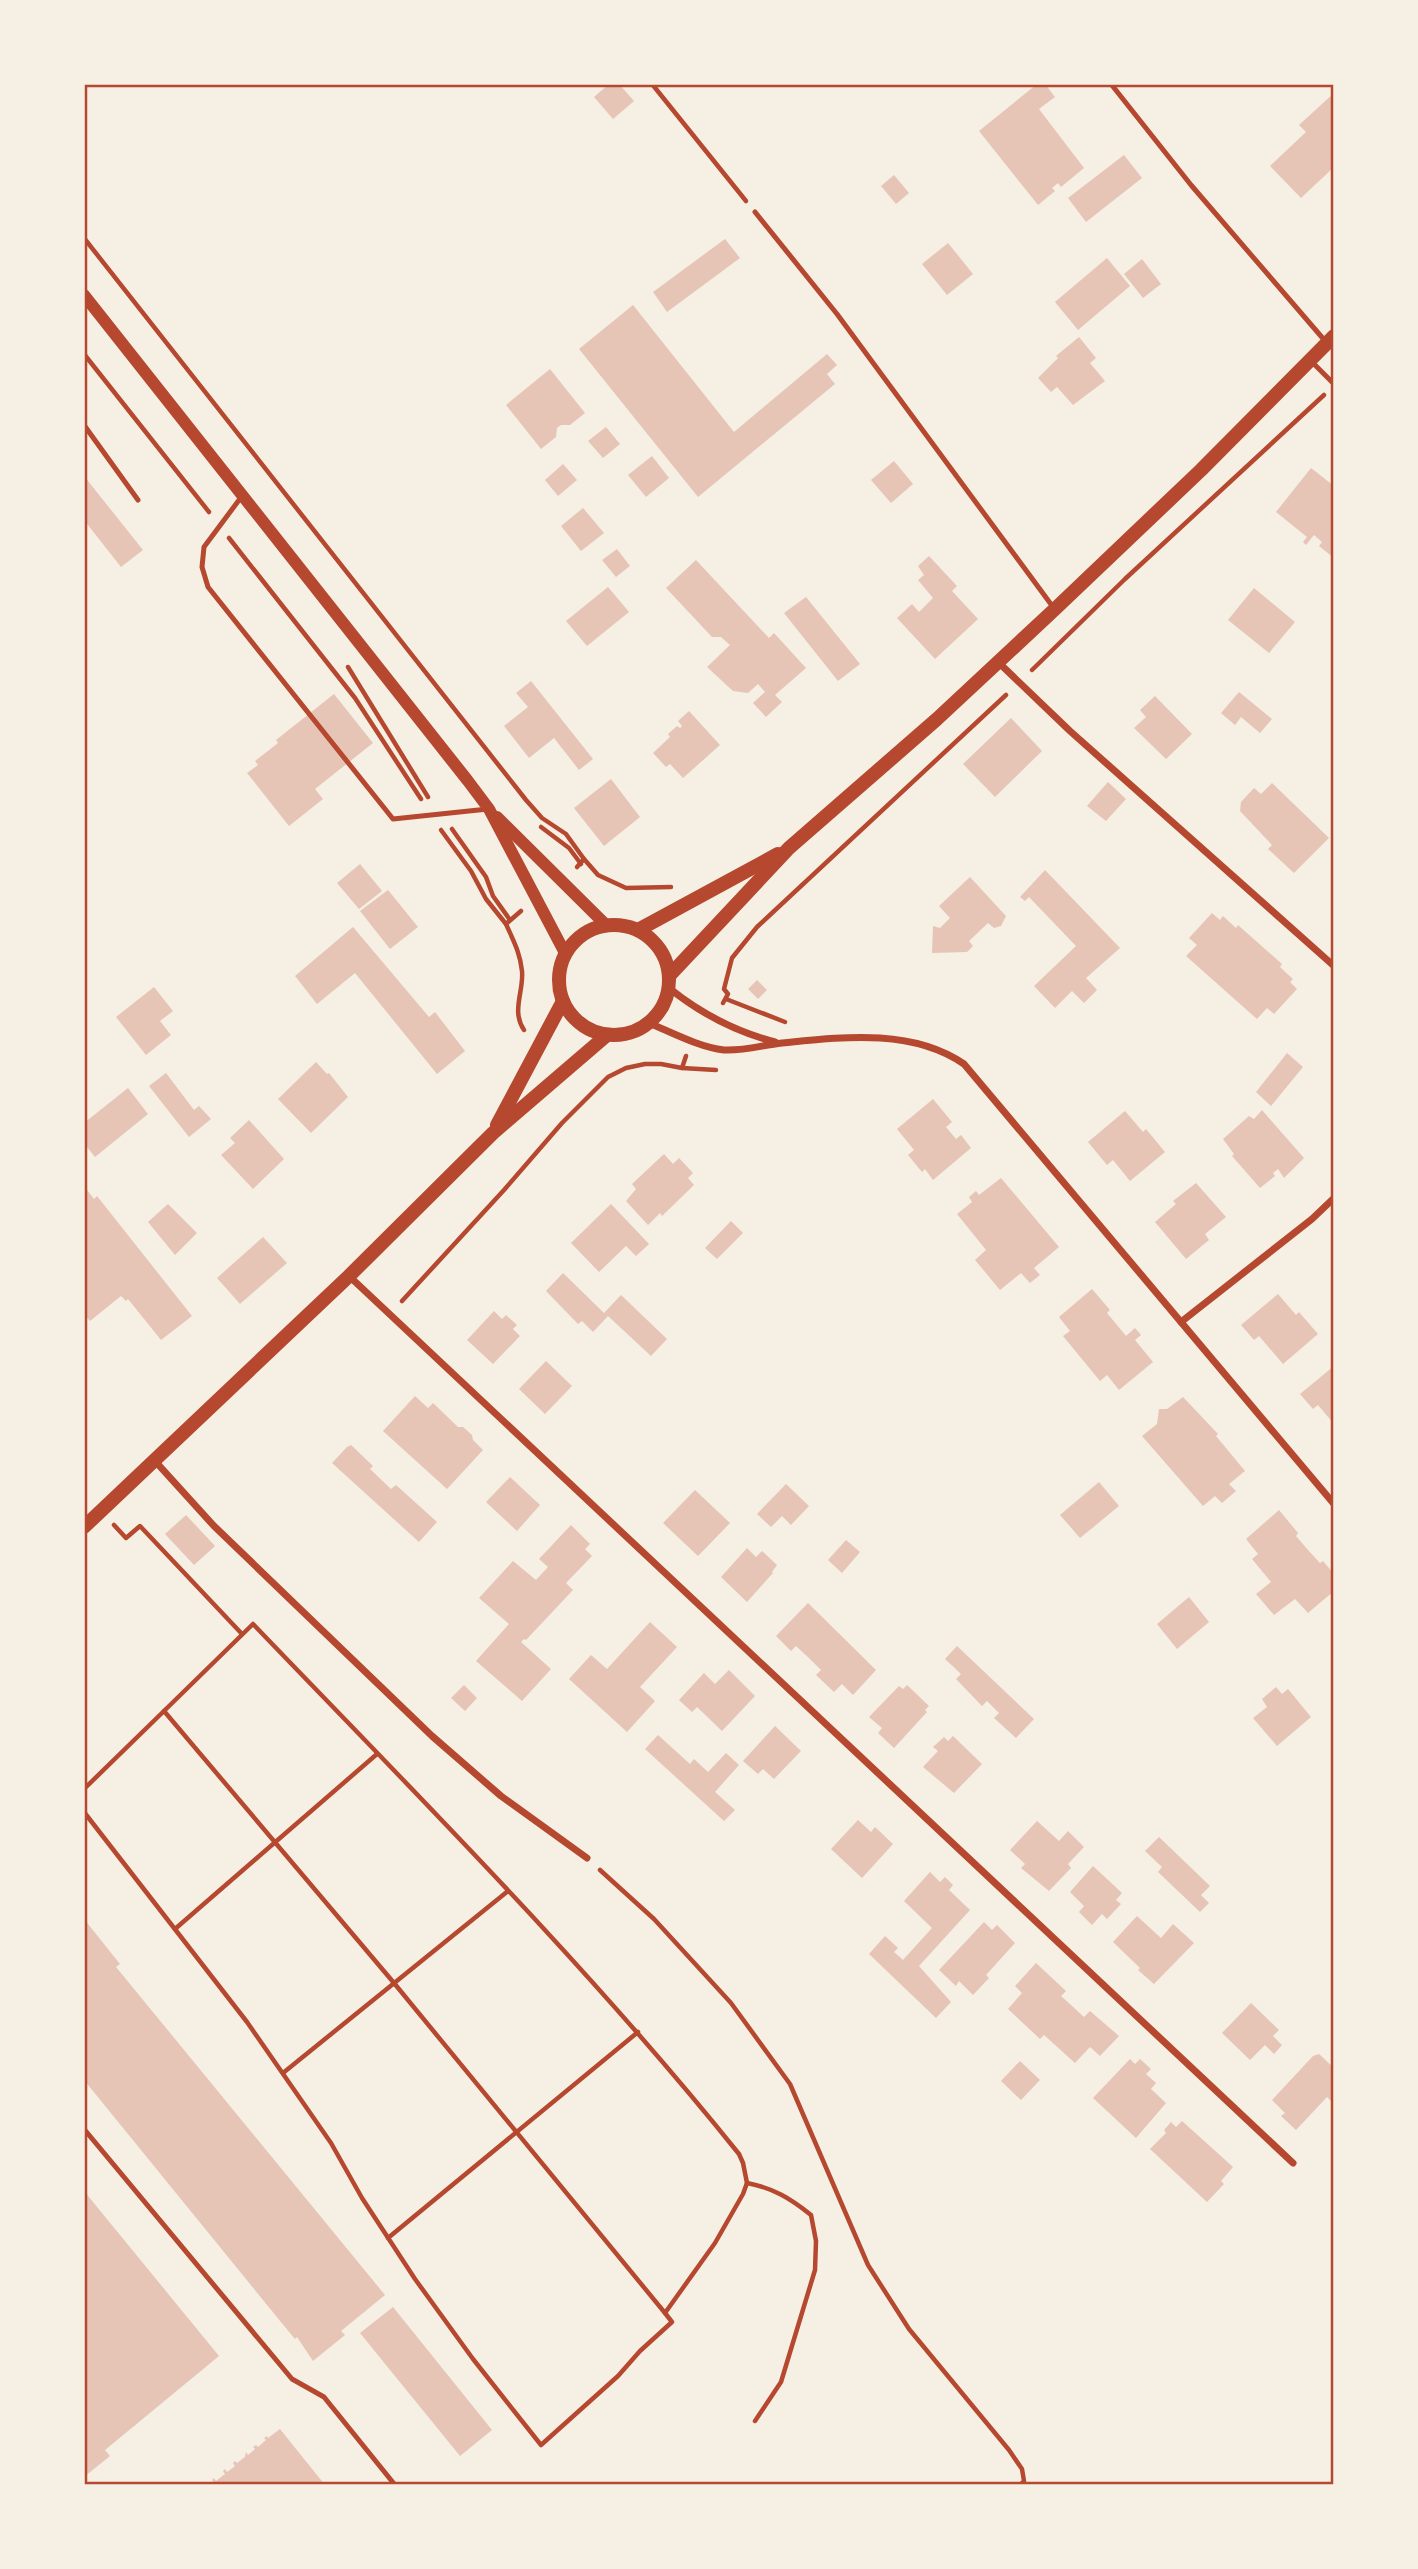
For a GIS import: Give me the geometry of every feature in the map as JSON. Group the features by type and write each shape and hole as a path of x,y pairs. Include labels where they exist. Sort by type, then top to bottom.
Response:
{"main road":[{"path":"669,982 659,949 650,938 638,930 623,925 606,925 590,930 576,940 565,953 558,977 563,1001 570,1014 593,1032 622,1035 649,1023 658,1013 669,982 789,848 937,719 1055,610 1201,470 1330,340"},
{"path":"638,930 789,848"},
{"path":"493,1133 563,1001"},
{"path":"84,1527 349,1276 493,1133 607,1035"}],"street":[{"path":"84,296 489,809 606,925"},
{"path":"998,662 1070,732 1334,966"},
{"path":"489,809 565,953"},
{"path":"669,982 687,1002 715,1018 741,1031 779,1043"},
{"path":"649,1023 721,1049 737,1050 816,1040 880,1038 908,1041 943,1052 964,1064 1334,1504"},
{"path":"1181,1322 1312,1219 1334,1198"},
{"path":"349,1276 1293,2162"},
{"path":"155,1461 214,1526 432,1736 501,1796 587,1858"}],"lane":[{"path":"1111,84 1191,185 1330,340"},
{"path":"755,212 837,314 1055,610"},
{"path":"1309,360 1334,384"},
{"path":"84,425 138,500"},
{"path":"242,496 204,547 202,567 208,587 393,819 489,809"},
{"path":"84,2129 292,2379 324,2398 395,2485"}],"path":[{"path":"652,84 755,212"},
{"path":"84,238 526,800 542,818 566,834 584,859"},
{"path":"84,354 355,698 430,814 471,871 486,899 508,922 486,877 440,813 347,665"},
{"path":"715,1018 728,994 724,989 732,958 757,927 1324,395"},
{"path":"726,999 786,1023 816,1040"},
{"path":"389,1314 608,1077 626,1068 645,1064 682,1068 696,1042"},
{"path":"101,1511 126,1538 141,1526 242,1634"},
{"path":"84,1789 253,1624 508,1891 638,2032 739,2154 747,2183 743,2194 715,2243 665,2313"},
{"path":"84,1812 247,2022 331,2143 388,2238 473,2359 541,2445 618,2376 640,2351 672,2322 394,1983 164,1711"},
{"path":"175,1929 377,1754"},
{"path":"587,1858 654,1919 722,1993 790,2084 868,2265 909,2329 986,2420 1022,2469 1024,2481 1020,2485"},
{"path":"283,2073 508,1891"},
{"path":"388,2238 638,2032"},
{"path":"747,2183 786,2195 811,2215 816,2241 815,2270 781,2382 755,2421"}],"building":[{"path":"609,84 619,84 634,101 613,119 594,97"},
{"path":"1037,84 1045,84 1055,97 1039,109 1084,168 1061,187 1058,183 1052,188 1055,191 1038,205 979,131"},
{"path":"1334,93 1334,167 1301,198 1270,166 1306,132 1299,125"},
{"path":"1124,155 1142,178 1086,222 1068,198"},
{"path":"894,175 909,193 896,204 881,186"},
{"path":"725,239 740,258 667,312 653,292"},
{"path":"948,243 973,274 947,295 922,264"},
{"path":"1107,258 1130,286 1078,330 1055,302"},
{"path":"1142,259 1161,284 1143,298 1124,274"},
{"path":"633,305 734,432 827,354 837,365 827,374 835,384 698,497 579,349"},
{"path":"1079,337 1096,358 1090,363 1105,381 1073,405 1057,387 1051,392 1038,378 1058,358 1056,356"},
{"path":"550,369 585,413 570,425 557,428 556,437 541,449 506,405"},
{"path":"606,427 620,444 603,458 588,441"},
{"path":"652,456 669,478 646,497 628,475"},
{"path":"894,461 913,484 891,503 871,480"},
{"path":"563,464 577,480 558,496 545,480"},
{"path":"1311,468 1334,486 1334,558 1319,546 1322,542 1314,535 1306,545 1303,542 1307,537 1276,512"},
{"path":"84,476 143,550 121,567 84,520"},
{"path":"583,508 604,533 581,551 561,526"},
{"path":"617,549 630,566 616,577 602,560"},
{"path":"929,556 957,586 952,591 978,619 935,659 897,618 912,604 919,612 933,598 918,580 924,575 918,566"},
{"path":"696,560 769,638 774,633 806,668 775,695 782,702 766,717 753,703 765,692 758,684 748,693 733,691 707,667 730,645 721,637 712,637 666,588"},
{"path":"608,587 629,612 587,646 566,621"},
{"path":"1254,588 1295,622 1269,653 1228,620"},
{"path":"806,597 860,664 838,681 784,613"},
{"path":"531,681 593,759 579,770 554,738 529,758 504,726 528,707 516,693"},
{"path":"1239,692 1272,719 1260,733 1241,717 1235,725 1221,713"},
{"path":"334,694 373,743 315,789 323,799 289,826 247,773 258,765 255,761 278,743 276,740"},
{"path":"1155,696 1192,734 1166,759 1134,728 1146,717 1140,710"},
{"path":"689,711 720,745 683,778 670,764 666,767 653,753 670,737 668,734 677,726 682,726 678,721"},
{"path":"1011,718 1042,751 995,797 963,764"},
{"path":"611,779 640,817 604,846 574,808"},
{"path":"1108,782 1126,799 1106,821 1087,806"},
{"path":"1272,783 1329,838 1294,873 1268,849 1272,845 1240,811 1241,802 1254,788 1261,794"},
{"path":"360,864 382,891 359,909 337,883"},
{"path":"1045,870 1120,948 1086,978 1097,990 1084,1003 1072,991 1055,1008 1034,986 1076,946 1029,897 1025,901 1020,897"},
{"path":"970,877 1006,916 1001,926 994,928 988,923 969,941 973,946 967,952 932,953 933,926 940,928 950,918 939,906"},
{"path":"388,890 418,927 390,949 360,911"},
{"path":"1212,913 1220,920 1223,916 1236,928 1238,925 1282,964 1280,967 1293,979 1290,982 1297,989 1274,1014 1267,1008 1257,1019 1186,956 1197,945 1189,938"},
{"path":"353,927 429,1017 435,1012 465,1051 437,1074 355,973 317,1004 295,976"},
{"path":"757,980 767,990 758,999 748,989"},
{"path":"154,987 173,1011 160,1021 171,1035 146,1055 116,1017"},
{"path":"1287,1053 1303,1067 1271,1106 1256,1092"},
{"path":"316,1062 329,1073 348,1097 311,1133 278,1099"},
{"path":"166,1073 194,1110 199,1106 211,1119 189,1137 149,1086"},
{"path":"128,1088 148,1114 95,1157 84,1143 84,1123"},
{"path":"933,1099 952,1122 946,1127 956,1139 961,1135 971,1148 933,1180 925,1169 922,1172 908,1155 914,1150 897,1129"},
{"path":"1262,1110 1304,1158 1284,1178 1278,1169 1273,1173 1275,1176 1260,1188 1232,1156 1234,1154 1223,1139 1249,1116 1254,1119"},
{"path":"1125,1111 1143,1132 1146,1129 1165,1152 1130,1181 1113,1160 1107,1165 1088,1142"},
{"path":"249,1120 284,1159 253,1189 221,1155 235,1143 230,1138"},
{"path":"664,1154 673,1164 679,1158 693,1173 688,1178 694,1185 662,1216 660,1213 648,1225 626,1201 636,1189 632,1184"},
{"path":"1001,1178 1059,1247 1034,1268 1040,1275 1030,1283 1021,1273 1000,1290 975,1260 986,1250 957,1214 972,1202 969,1197 976,1191 979,1195"},
{"path":"1196,1183 1226,1217 1205,1234 1209,1240 1186,1259 1155,1222 1176,1204 1173,1201"},
{"path":"84,1186 94,1199 97,1196 192,1316 161,1340 128,1299 126,1301 121,1296 90,1321 84,1314"},
{"path":"168,1204 197,1233 175,1255 148,1222"},
{"path":"611,1204 649,1244 636,1256 626,1246 599,1272 571,1243"},
{"path":"731,1221 743,1233 717,1259 705,1248"},
{"path":"263,1237 287,1263 240,1304 217,1278"},
{"path":"563,1273 604,1313 621,1295 667,1339 651,1356 608,1316 593,1332 582,1321 578,1324 546,1291"},
{"path":"1092,1289 1110,1310 1107,1313 1126,1336 1135,1328 1141,1335 1135,1340 1153,1362 1119,1390 1107,1375 1100,1381 1063,1336 1070,1331 1059,1317"},
{"path":"1278,1294 1296,1315 1299,1312 1318,1334 1283,1364 1259,1336 1254,1340 1241,1325"},
{"path":"494,1311 502,1319 506,1315 517,1325 513,1329 520,1336 493,1364 467,1340"},
{"path":"546,1361 572,1386 545,1414 519,1389"},
{"path":"1334,1366 1334,1424 1318,1405 1313,1409 1300,1394"},
{"path":"415,1396 428,1408 433,1403 458,1427 463,1427 472,1435 473,1440 483,1450 447,1489 383,1431"},
{"path":"1183,1397 1218,1434 1216,1436 1245,1471 1229,1484 1236,1491 1222,1503 1215,1496 1203,1506 1142,1436 1157,1424 1159,1409 1167,1409"},
{"path":"351,1445 373,1466 370,1469 391,1489 396,1485 437,1522 419,1542 332,1463"},
{"path":"510,1477 540,1505 517,1531 486,1502"},
{"path":"1099,1482 1119,1506 1080,1538 1060,1515"},
{"path":"786,1484 809,1506 791,1525 782,1516 771,1527 757,1514"},
{"path":"695,1490 730,1523 698,1556 663,1523"},
{"path":"1279,1510 1308,1550 1334,1574 1334,1591 1308,1613 1295,1599 1274,1615 1256,1594 1271,1582 1252,1559 1258,1554 1246,1539"},
{"path":"186,1515 215,1546 194,1565 165,1534"},
{"path":"571,1525 590,1544 585,1549 592,1556 566,1583 573,1590 526,1640 521,1642 551,1669 522,1701 476,1661 509,1624 479,1598 513,1561 536,1580 548,1567 539,1559"},
{"path":"846,1540 860,1552 842,1573 828,1560"},
{"path":"747,1548 756,1557 762,1551 777,1565 747,1602 721,1577"},
{"path":"1189,1597 1209,1622 1177,1649 1157,1624"},
{"path":"808,1603 876,1670 853,1695 842,1684 834,1692 816,1675 821,1670 810,1659 796,1646 791,1651 776,1636"},
{"path":"650,1622 677,1647 640,1687 655,1701 627,1732 569,1679 591,1655 607,1669"},
{"path":"957,1646 1034,1719 1016,1738 994,1718 999,1713 987,1701 982,1706 956,1679 961,1674 945,1659"},
{"path":"729,1670 755,1696 722,1731 697,1707 692,1712 679,1700 704,1673 715,1684"},
{"path":"464,1685 477,1698 465,1711 451,1698"},
{"path":"907,1685 929,1706 925,1710 927,1712 894,1748 878,1733 882,1728 869,1717 899,1686 903,1689"},
{"path":"1276,1687 1282,1694 1288,1689 1311,1717 1277,1746 1253,1718 1267,1707 1262,1699"},
{"path":"775,1726 801,1751 774,1779 763,1769 758,1774 743,1761"},
{"path":"658,1735 690,1764 694,1759 708,1772 726,1753 739,1765 715,1792 735,1810 724,1821 645,1749"},
{"path":"953,1736 982,1764 954,1793 923,1767 938,1751 933,1747 944,1737 948,1741"},
{"path":"858,1820 871,1832 875,1827 893,1844 862,1878 831,1849"},
{"path":"1037,1821 1059,1841 1068,1831 1084,1847 1068,1864 1071,1868 1049,1891 1021,1868 1025,1864 1010,1850"},
{"path":"1159,1837 1210,1886 1201,1895 1209,1903 1200,1912 1158,1872 1162,1867 1145,1851"},
{"path":"1093,1866 1122,1893 1116,1900 1121,1904 1107,1919 1102,1914 1092,1925 1079,1912 1084,1906 1070,1892"},
{"path":"930,1872 940,1882 945,1877 953,1885 949,1890 970,1910 919,1966 951,2002 936,2018 869,1954 885,1936 898,1948 894,1952 903,1960 932,1928 904,1901"},
{"path":"1137,1916 1161,1938 1173,1924 1194,1943 1154,1984 1113,1942"},
{"path":"84,1919 120,1964 116,1967 385,2295 341,2331 345,2335 313,2361 297,2337 295,2339 285,2327 84,2080"},
{"path":"984,1922 992,1930 997,1925 1015,1943 986,1975 989,1978 973,1995 959,1981 956,1986 939,1970"},
{"path":"1036,1963 1066,1991 1061,1996 1084,2017 1090,2011 1119,2036 1100,2056 1090,2047 1075,2063 1044,2035 1040,2039 1008,2009 1022,1993 1015,1986"},
{"path":"1251,2003 1279,2030 1273,2036 1282,2045 1274,2054 1265,2045 1250,2060 1222,2033"},
{"path":"1319,2054 1334,2068 1334,2104 1327,2097 1296,2130 1281,2116 1285,2113 1272,2100 1313,2056"},
{"path":"1130,2059 1135,2064 1140,2059 1151,2069 1146,2074 1156,2083 1151,2089 1166,2103 1136,2138 1093,2098"},
{"path":"1020,2061 1040,2080 1021,2100 1001,2081"},
{"path":"1182,2121 1233,2167 1221,2181 1224,2184 1207,2202 1150,2149 1166,2133 1164,2130 1171,2122 1176,2127"},
{"path":"84,2191 219,2356 105,2450 110,2456 84,2477"},
{"path":"393,2307 492,2430 460,2456 360,2333"},
{"path":"280,2429 325,2485 211,2485 214,2478 216,2481 225,2474 225,2469 227,2472 235,2466 235,2461 237,2463 245,2457 246,2452 248,2455 255,2449 253,2447 258,2447 266,2440 264,2438"}]}
